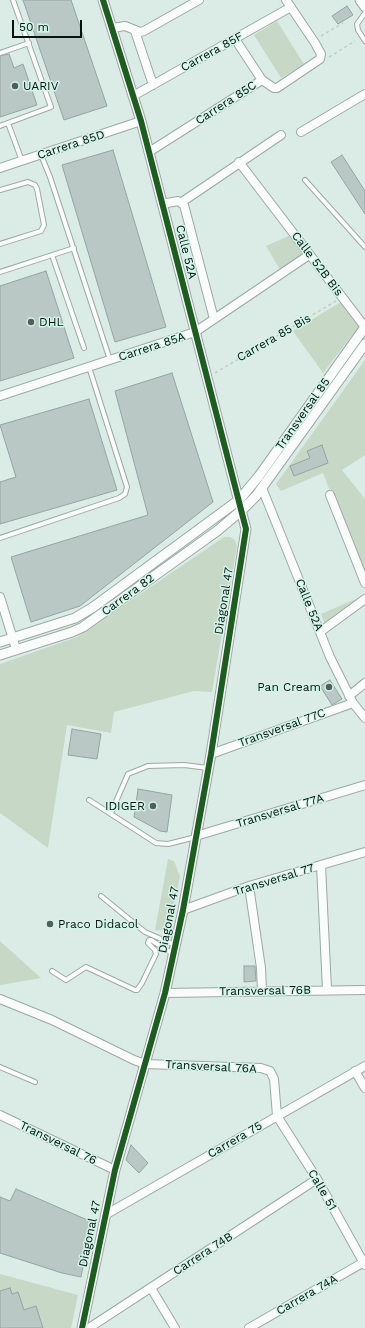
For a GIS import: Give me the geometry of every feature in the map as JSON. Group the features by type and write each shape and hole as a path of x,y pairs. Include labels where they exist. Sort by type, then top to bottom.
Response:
{"street":[{"name":"Calle 52A","path":"103,0 141,122 206,378 242,510"},
{"path":"112,28 125,26 135,31 144,31 199,0"},
{"path":"360,0 365,7"},
{"path":"289,4 313,41 320,58"},
{"name":"Carrera 85F","path":"133,96 235,39 289,4"},
{"path":"135,31 153,85"},
{"path":"235,39 262,80"},
{"name":"Carrera 85C","path":"149,152 262,80 274,88 277,88 320,58"},
{"path":"301,132 365,94"},
{"name":"Carrera 85D","path":"0,168 141,122"},
{"path":"162,204 178,201 182,202 281,134"},
{"name":"Calle 52B Bis","path":"239,162 365,327"},
{"path":"182,202 214,319"},
{"name":"Carrera 85A","path":"0,396 195,332 309,255"},
{"name":"Transversal 85","path":"239,500 263,470 365,327"},
{"name":"Transversal 85","path":"242,510 252,502 365,344"},
{"name":"Calle 52A","path":"262,488 320,632 351,699 365,718"},
{"path":"330,495 365,583"},
{"name":"Carrera 82","path":"0,642 75,618 92,608 239,500"},
{"name":"Carrera 82","path":"0,655 72,632 96,618 242,510"},
{"name":"Diagonal 47","path":"82,1328 115,1170 166,993 183,910 211,754 246,536 246,521 242,510"},
{"path":"0,597 16,650"},
{"path":"320,632 365,599"},
{"name":"Transversal 77C","path":"211,754 351,699 365,683"},
{"name":"Transversal 77A","path":"196,836 365,785"},
{"name":"Transversal 77","path":"183,910 249,886 365,852"},
{"path":"321,865 327,990"},
{"path":"249,886 261,968 262,991"},
{"name":"Transversal 76B","path":"166,993 365,990"},
{"name":"Transversal 76A","path":"0,999 52,1020 134,1060 146,1064 261,1068 270,1072 274,1079 277,1116"},
{"name":"Carrera 75","path":"105,1215 365,1066"},
{"path":"356,1071 365,1088"},
{"name":"Transversal 76","path":"0,1115 115,1170"},
{"name":"Calle 51","path":"277,1116 317,1179 364,1264"},
{"name":"Carrera 74B","path":"89,1328 317,1179"},
{"name":"Carrera 74A","path":"249,1328 364,1264"},
{"path":"151,1288 175,1328"}],"lane":[{"path":"0,126 51,107 13,0"},
{"path":"365,12 357,24 358,30 365,41"},
{"path":"0,53 28,43"},
{"path":"8,123 22,161"},
{"path":"41,155 74,248 110,360"},
{"path":"305,180 365,247"},
{"path":"0,190 28,182 35,185 44,224 41,231 0,244"},
{"path":"0,272 74,248"},
{"path":"52,255 84,348"},
{"path":"0,538 119,498 125,494 127,487 89,367"},
{"path":"111,813 128,774 148,766 184,765 208,768"},
{"path":"89,800 156,843 168,844 196,836"},
{"path":"101,896 145,932 174,950"},
{"path":"52,971 66,980 86,967 134,990 137,990 156,954 155,950 148,943 149,940 174,950"},
{"path":"0,1067 35,1082"}],"path":[{"path":"313,41 343,23"},
{"path":"320,58 325,59 355,41"}],"green space":[{"path":"277,21 304,64 281,78 254,35"},
{"path":"291,235 309,259 284,276 266,246"},
{"path":"341,302 360,325 323,373 293,331"},
{"path":"365,360 365,455 342,470 365,499 365,581 323,473 281,491 276,484"},
{"path":"224,537 230,537 235,540 237,546 212,692 194,691 114,712 111,733 67,725 48,848 0,813 0,664 77,637"},
{"path":"365,595 365,597 326,626 321,614"},
{"path":"168,859 174,861 180,876 169,931 155,930"},
{"path":"0,941 41,978 0,985"},
{"path":"0,1274 78,1295 71,1328 0,1328"}],"building":[{"path":"23,0 71,0 107,106 64,120"},
{"path":"347,6 353,15 338,24 332,16"},
{"name":"UARIV","path":"9,54 14,68 23,64 37,105 0,117 0,56"},
{"path":"113,150 166,327 115,342 62,165"},
{"path":"342,155 365,191 365,214 331,162"},
{"name":"DHL","path":"46,271 74,358 0,381 0,286"},
{"path":"172,373 213,502 80,606 31,622 11,557 148,515 115,391"},
{"path":"89,399 117,490 0,524 0,482 16,477 0,425"},
{"path":"322,445 328,463 294,476 290,466 310,458 307,451"},
{"path":"330,680 342,699 332,705 320,686"},
{"path":"72,729 101,734 97,759 68,755"},
{"name":"IDIGER","path":"138,789 172,795 167,832 160,831 134,817"},
{"path":"244,966 255,966 256,981 244,982"},
{"path":"131,1145 148,1163 139,1173 126,1160"},
{"path":"16,1189 92,1222 81,1277 62,1273 0,1253 0,1197 10,1201"},
{"path":"10,1288 12,1294 18,1292 24,1310 36,1306 43,1328 0,1328 0,1291"}],"cycle path":[{"path":"82,1328 115,1170 165,993 183,910 211,754 246,529 141,121 103,0"}],"place":[{"name":"UARIV","path":"15,86"},
{"name":"DHL","path":"31,322"},
{"name":"Pan Cream","path":"329,687"},
{"name":"IDIGER","path":"153,806"},
{"name":"Praco Didacol","path":"50,924"}]}
